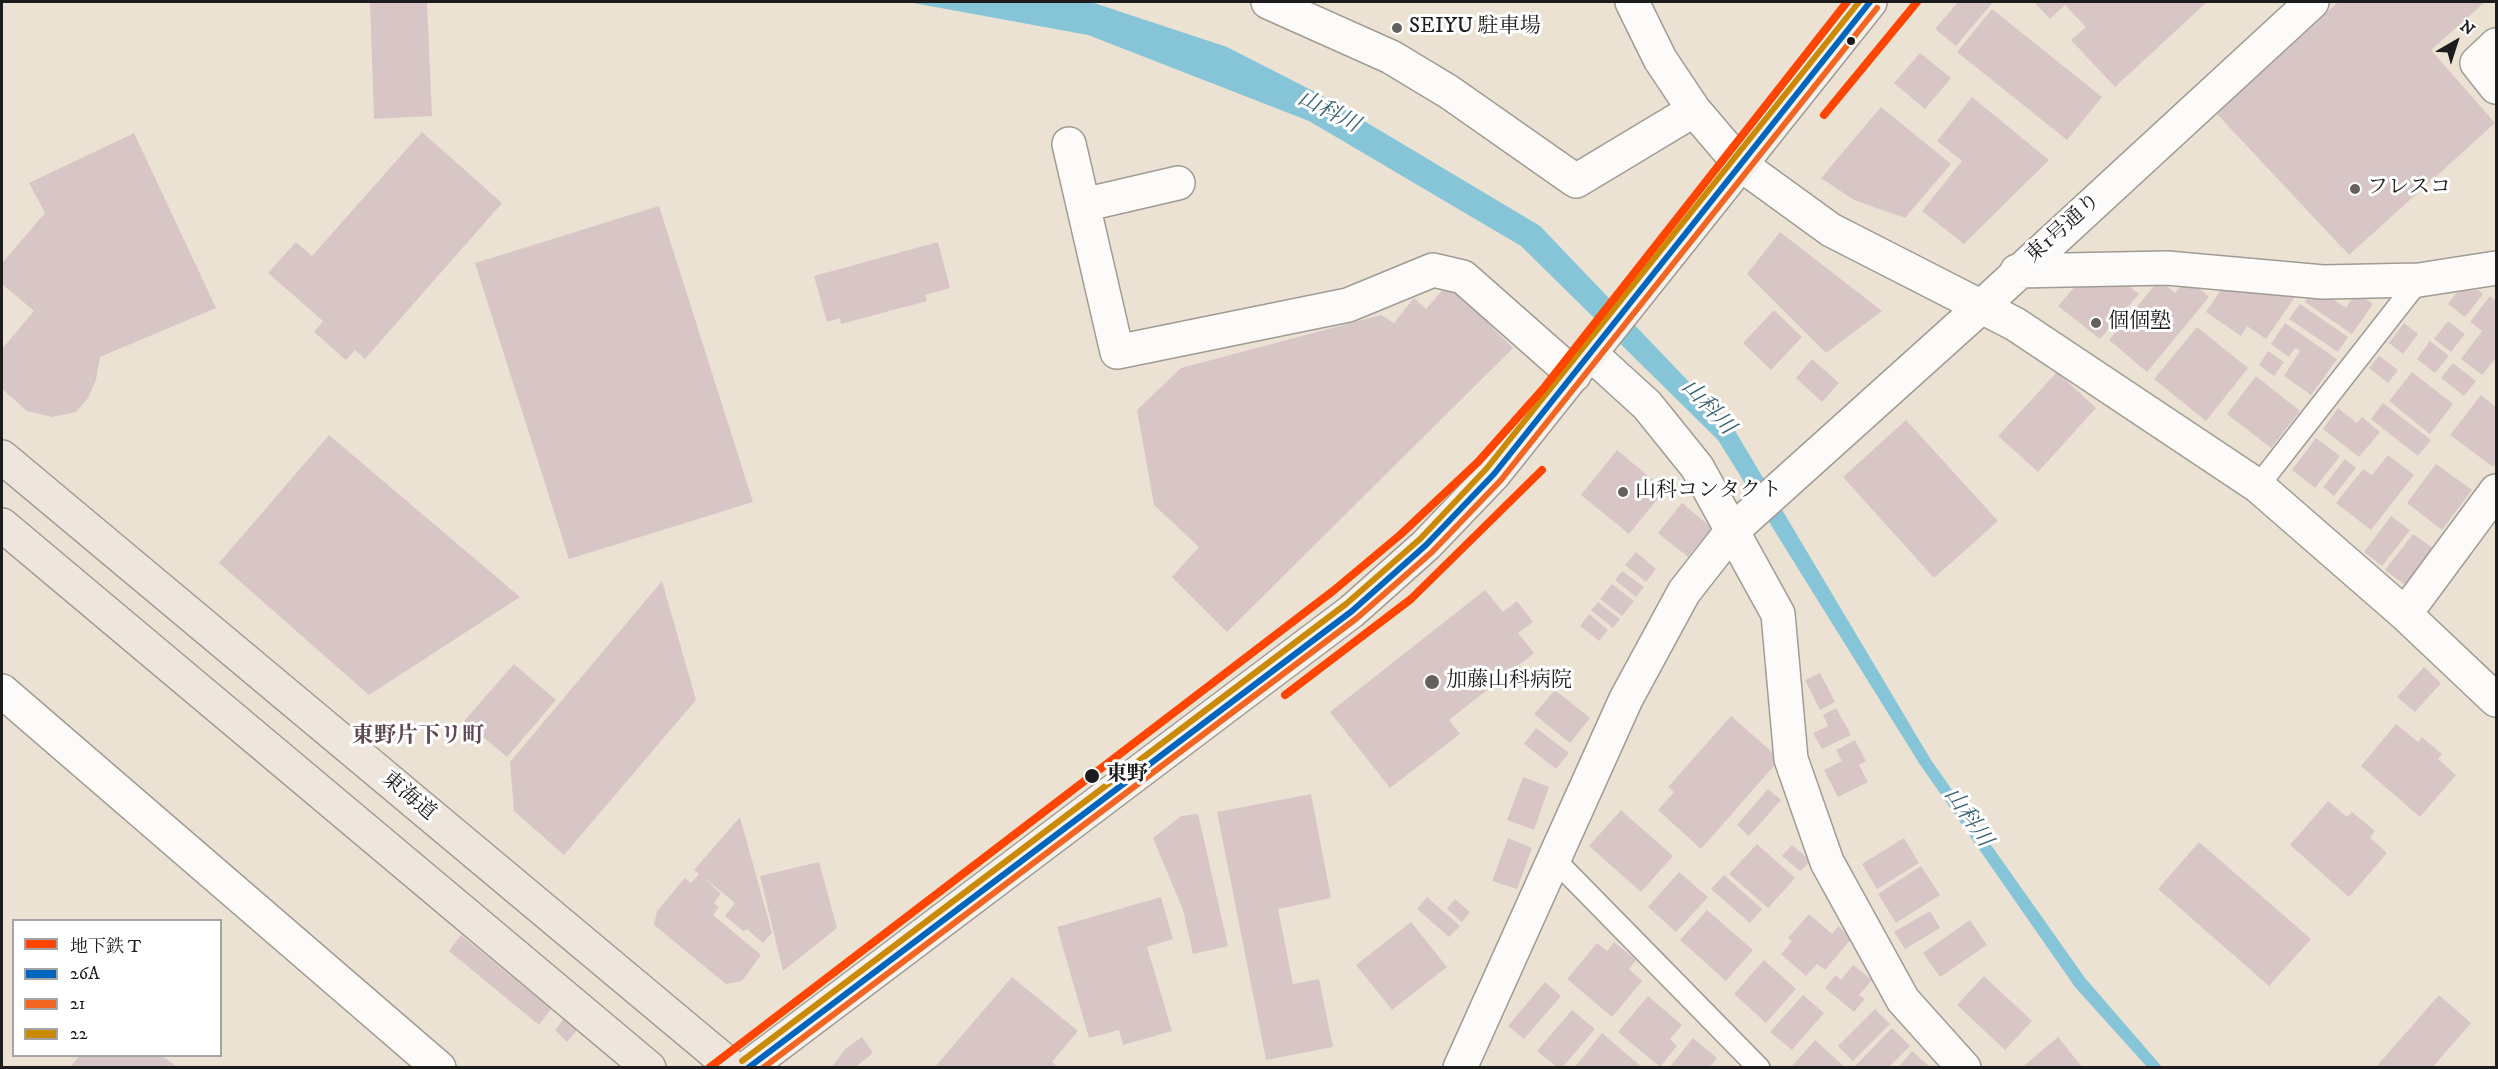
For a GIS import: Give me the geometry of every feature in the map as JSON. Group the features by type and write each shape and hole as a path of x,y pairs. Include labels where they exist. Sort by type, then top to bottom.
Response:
{"highway":[{"name":"東海道","path":"2,457 733,1068"},
{"path":"2,525 649,1068"}],"street":[{"path":"1632,2 1660,59 1694,110 1740,164 1832,230 2015,324 2258,486 2405,614 2496,700"},
{"path":"747,1068 1352,611 1426,545 1494,474 1870,2"},
{"name":"東1号通り","path":"1460,1068 1552,858 1626,699 1684,592 1738,526 1981,307 2312,2"},
{"path":"1279,4 1391,57 1449,92 1576,181 1694,110"},
{"path":"2496,45 2477,63 2496,87"},
{"path":"1069,144 1117,352 1348,305 1434,270 1463,277 1588,357 1647,405 1690,458 1738,526 1778,615 1791,759 1827,862 1903,1000 1964,1068"},
{"path":"1083,205 1178,183"},
{"path":"2017,272 2167,268 2323,282 2419,280 2496,268"},
{"path":"2405,614 2496,491"},
{"path":"2,691 439,1068"}],"lane":[{"path":"2258,486 2419,280"},
{"path":"1552,858 1759,1068"}],"water":[{"name":"山科川","path":"908,2 1091,2 1227,47 1319,94 1540,226 1734,429 1931,760 2085,978 2162,1067 2147,1067 2075,987 1919,763 1718,440 1521,246 1309,121 1088,35"}],"building":[{"path":"370,2 427,2 432,116 374,119"},
{"path":"1958,2 1993,2 1956,46 1935,29"},
{"path":"2034,2 2207,2 2115,87 2071,40 2086,27 2065,5 2050,19"},
{"name":"フレスコ","path":"2338,2 2485,2 2431,50 2495,123 2349,255 2216,113"},
{"path":"1992,9 2102,97 2067,140 1957,52"},
{"path":"1920,53 1951,78 1925,109 1894,83"},
{"path":"1972,97 2049,160 1964,244 1922,211 1962,161 1937,141"},
{"path":"1881,107 1951,164 1905,218 1854,200 1821,178"},
{"path":"422,132 502,203 365,359 355,350 346,360 314,332 323,321 268,273 296,242 312,256"},
{"path":"134,133 216,308 100,357 96,380 88,398 76,412 52,417 27,411 2,389 2,349 34,311 2,284 2,263 45,213 29,183"},
{"path":"659,206 753,502 569,559 475,263"},
{"path":"1780,232 1882,311 1826,353 1747,274"},
{"path":"938,242 950,288 925,295 927,301 841,324 840,318 827,322 814,276"},
{"path":"2187,279 2209,297 2147,372 2109,340 2159,280 2175,293"},
{"name":"個個塾","path":"2123,281 2139,294 2100,339 2058,306 2078,283"},
{"path":"2227,281 2299,291 2266,339 2247,326 2241,336 2206,312"},
{"path":"1448,284 1513,348 1227,632 1172,577 1199,547 1154,505 1137,410 1181,368 1381,315 1394,323 1414,298 1426,309"},
{"path":"2315,287 2346,308 2356,292 2373,304 2352,334 2305,302"},
{"path":"2478,290 2483,294 2465,317 2448,304 2458,291"},
{"path":"2490,296 2496,301 2496,358 2482,375 2461,359 2482,331 2470,322"},
{"path":"2300,304 2348,337 2338,352 2289,319"},
{"path":"1774,310 1802,337 1771,370 1743,343"},
{"path":"2448,321 2465,334 2451,352 2434,339"},
{"path":"2285,323 2337,359 2311,395 2284,376 2300,351 2295,348 2289,357 2271,344"},
{"path":"2404,323 2418,334 2403,354 2389,343"},
{"path":"2197,327 2248,368 2206,421 2154,379"},
{"path":"2430,341 2449,356 2435,373 2417,359"},
{"path":"2268,351 2284,362 2274,376 2259,365"},
{"path":"2379,356 2398,370 2388,383 2369,368"},
{"path":"1812,359 1839,383 1822,402 1796,378"},
{"path":"2453,363 2476,381 2464,396 2441,378"},
{"path":"2057,372 2096,408 2038,472 1998,436"},
{"path":"2412,372 2453,404 2430,434 2389,401"},
{"path":"2256,376 2300,411 2271,448 2227,414"},
{"path":"2481,395 2496,407 2496,463 2493,467 2450,435"},
{"path":"2383,403 2431,440 2418,456 2371,419"},
{"path":"2338,408 2357,423 2362,417 2380,432 2359,457 2323,429"},
{"path":"1906,420 1998,521 1934,578 1843,477"},
{"path":"329,435 520,597 369,695 219,563"},
{"path":"2316,438 2340,456 2315,488 2292,470"},
{"name":"山科コンタクト","path":"1617,450 1665,490 1629,534 1581,495"},
{"path":"2388,455 2414,475 2371,530 2336,503 2363,469 2372,475"},
{"path":"2345,459 2356,468 2334,496 2323,487"},
{"path":"2436,464 2472,490 2442,530 2407,503"},
{"path":"1682,503 1712,528 1688,557 1658,533"},
{"path":"2391,516 2410,530 2382,566 2364,552"},
{"path":"2413,534 2437,551 2409,588 2385,570"},
{"path":"1636,552 1656,569 1646,582 1625,565"},
{"path":"1622,571 1644,587 1636,597 1615,580"},
{"path":"662,581 696,700 564,855 514,811 510,762"},
{"path":"1612,584 1634,601 1622,616 1600,599"},
{"name":"加藤山科病院","path":"1485,590 1503,612 1517,601 1533,622 1518,633 1534,653 1449,720 1460,734 1390,788 1330,712"},
{"path":"1598,602 1620,619 1613,628 1591,610"},
{"path":"1589,614 1608,630 1599,641 1580,626"},
{"path":"514,664 556,700 507,757 464,721"},
{"path":"2424,667 2441,683 2415,712 2397,697"},
{"path":"1820,673 1835,702 1820,710 1805,680"},
{"path":"1555,690 1590,718 1570,743 1534,714"},
{"path":"1836,708 1851,735 1822,749 1813,733 1828,726 1823,715"},
{"path":"1731,716 1780,759 1701,849 1658,810 1674,792 1668,787"},
{"path":"2396,724 2418,742 2422,737 2442,754 2438,759 2456,775 2420,817 2361,766"},
{"path":"1536,728 1569,753 1556,769 1524,744"},
{"path":"1855,740 1866,761 1859,765 1868,782 1838,797 1824,770 1842,761 1836,750"},
{"path":"1523,777 1549,787 1534,830 1507,820"},
{"path":"1768,789 1781,800 1749,836 1737,825"},
{"path":"1311,794 1331,898 1278,909 1293,984 1319,979 1333,1047 1266,1060 1217,812"},
{"path":"2328,801 2347,817 2352,812 2375,831 2370,838 2387,853 2349,897 2290,845"},
{"path":"1621,810 1673,856 1641,892 1589,846"},
{"path":"1198,814 1228,946 1193,954 1183,910 1153,838 1181,816"},
{"path":"740,817 772,933 763,943 747,929 743,931 725,916 735,903 702,876 721,894 714,903 719,907 713,915 761,955 742,981 726,984 654,925 657,911 685,878 691,883 699,874 694,870"},
{"path":"1508,838 1532,848 1517,889 1492,881"},
{"path":"1904,838 1919,863 1877,889 1862,864"},
{"path":"2199,842 2311,939 2269,986 2158,889"},
{"path":"1757,844 1795,878 1768,908 1729,874"},
{"path":"1792,845 1811,861 1800,871 1782,856"},
{"path":"819,862 837,928 783,971 760,876"},
{"path":"1921,866 1940,895 1896,923 1878,894"},
{"path":"1679,872 1708,897 1676,932 1648,907"},
{"path":"1724,875 1762,909 1750,923 1711,889"},
{"path":"1161,897 1173,939 1147,947 1172,1031 1123,1045 1119,1030 1089,1038 1057,927"},
{"path":"1427,897 1460,926 1449,937 1417,909"},
{"path":"1455,899 1470,912 1462,922 1447,909"},
{"path":"1707,910 1753,950 1726,981 1680,940"},
{"path":"1930,911 1940,928 1905,949 1894,932"},
{"path":"1809,914 1832,934 1838,926 1852,938 1825,970 1817,964 1806,976 1781,954 1792,941 1788,938"},
{"path":"1970,920 1987,945 1940,977 1923,953"},
{"path":"1411,922 1447,967 1392,1010 1356,965"},
{"path":"461,935 551,1009 539,1025 449,951"},
{"path":"1614,942 1636,960 1629,969 1642,981 1612,1017 1567,979 1597,943 1607,951"},
{"path":"1764,960 1796,989 1766,1023 1734,994"},
{"path":"1853,965 1872,980 1859,995 1865,999 1854,1012 1825,988 1836,975 1841,980"},
{"path":"1984,976 2032,1021 2005,1050 1957,1005"},
{"path":"1012,977 1078,1031 1052,1062 1059,1068 934,1068"},
{"path":"1545,982 1561,996 1524,1039 1508,1026"},
{"path":"1803,995 1824,1013 1792,1050 1770,1032"},
{"path":"2439,995 2471,1023 2432,1068 2375,1068"},
{"path":"1648,996 1682,1025 1670,1039 1677,1046 1660,1067 1618,1032"},
{"path":"1875,1009 1890,1024 1853,1061 1838,1046"},
{"path":"1572,1010 1595,1029 1562,1068 1558,1068 1537,1051"},
{"path":"565,1017 578,1029 567,1042 555,1030"},
{"path":"1892,1028 1910,1046 1888,1068 1858,1068 1856,1065"},
{"path":"1602,1033 1643,1068 1574,1068"},
{"path":"862,1037 873,1053 854,1068 831,1068 845,1049"},
{"path":"2058,1037 2083,1068 2021,1068"},
{"path":"1693,1038 1717,1058 1709,1068 1669,1068"},
{"path":"1815,1040 1846,1068 1792,1066"},
{"path":"1912,1051 1931,1068 1898,1068"},
{"path":"78,1057 163,1057 179,1068 70,1068"}],"metro line":[{"name":"T","path":"709,1068 1333,591 1400,535 1478,462 1543,389 1847,2"},
{"name":"T","path":"1824,115 1917,2"},
{"name":"T","path":"1285,695 1411,599 1542,470"}],"transit line":[{"name":"22","path":"742,1061 1346,604 1420,539 1487,468 1859,2"},
{"name":"26A","path":"748,1068 1352,611 1426,545 1494,474 1870,2"},
{"name":"21","path":"763,1068 1357,618 1432,552 1501,480 1877,8"}],"place":[{"name":"SEIYU 駐車場","path":"1397,28"},
{"name":"フレスコ","path":"2355,189"},
{"name":"個個塾","path":"2096,323"},
{"name":"山科コンタクト","path":"1623,492"},
{"name":"加藤山科病院","path":"1432,682"},
{"name":"東野","path":"1092,776"}],"district":[{"name":"東野片下リ町","path":"418,737"}]}
